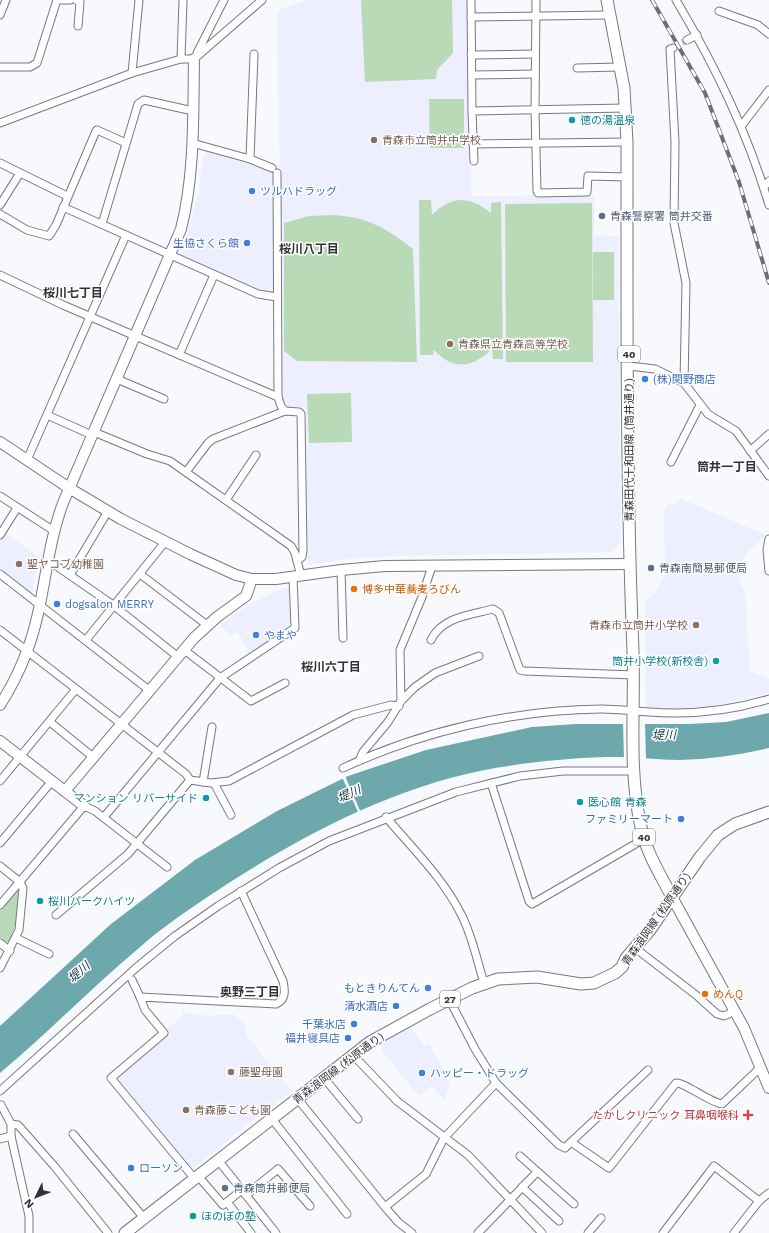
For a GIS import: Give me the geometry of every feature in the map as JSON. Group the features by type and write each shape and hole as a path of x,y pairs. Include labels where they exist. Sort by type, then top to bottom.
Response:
{"main road":[{"name":"青森田代十和田線 (筒井通り)","path":"607,0 624,88 627,142 630,564 634,675 634,769 637,803 644,839 672,897"},
{"name":"青森浪岡線 (松原通り)","path":"125,1233 352,1055 387,1032 449,999 484,983 498,980 537,977 581,984 594,983 605,979 622,968 626,958 650,930 700,857 718,835 735,824 769,812"}],"street":[{"path":"0,16 6,0"},
{"path":"0,67 30,67 36,65 58,0 70,0"},
{"path":"76,0 80,2 78,26"},
{"path":"132,73 139,0"},
{"path":"181,59 183,0"},
{"path":"0,705 27,651 39,604 54,531 69,488 181,229 188,201 192,143 194,59 224,0"},
{"path":"0,123 132,73 181,59 194,59 262,0"},
{"path":"471,0 474,162"},
{"path":"536,0 535,143 538,193 587,192 588,176 627,177"},
{"path":"676,0 697,35 742,125 769,205"},
{"path":"719,11 758,25 769,34"},
{"path":"471,17 610,15"},
{"path":"686,40 697,35"},
{"path":"673,48 670,49 670,64 675,142 674,223 686,283 684,383"},
{"path":"250,159 254,54"},
{"path":"472,55 535,54"},
{"path":"577,68 620,67"},
{"path":"472,75 535,74"},
{"path":"742,125 769,90"},
{"path":"102,224 126,143 141,102 144,100 193,111"},
{"path":"472,112 625,108"},
{"path":"0,214 26,230 46,236 53,231 96,131 98,130 126,143"},
{"path":"473,144 627,142"},
{"path":"192,143 250,159 275,171 278,397 281,406 285,411"},
{"path":"0,163 67,196"},
{"path":"0,205 20,173"},
{"path":"764,187 769,181"},
{"path":"63,207 258,294 277,297"},
{"path":"27,460 126,235"},
{"path":"0,275 31,291 278,397"},
{"path":"180,355 214,275"},
{"path":"629,366 655,369 684,383 708,414 736,431 769,476"},
{"path":"117,379 164,399"},
{"path":"671,462 700,405"},
{"path":"186,472 210,441 285,411 301,414 304,551 302,557 297,561"},
{"path":"47,415 147,454 164,458 286,542 294,549 297,561 295,628 220,678 104,817"},
{"path":"750,451 769,434"},
{"path":"0,442 69,488 165,542 219,568 252,579 297,576 341,570 432,566 630,564"},
{"path":"226,500 256,454"},
{"path":"0,496 54,531"},
{"path":"0,535 17,508"},
{"path":"70,575 108,511"},
{"path":"769,539 767,550 769,571"},
{"path":"86,640 165,542"},
{"path":"48,560 180,653 253,701 285,683"},
{"path":"400,703 400,650 422,597 432,566"},
{"path":"341,570 343,638"},
{"path":"0,574 149,690"},
{"path":"140,574 207,625"},
{"path":"65,791 180,653 207,625 246,596 252,579"},
{"path":"431,640 435,631 450,621 493,609 499,613 520,670 634,675"},
{"path":"0,630 186,774 190,780 214,783 229,781 360,712 400,703"},
{"path":"359,761 363,752 388,722 400,703 426,678 479,656"},
{"path":"0,781 76,689"},
{"path":"343,768 432,736 505,718 561,711 709,712 736,708 769,699"},
{"path":"50,722 93,757"},
{"path":"203,782 212,727"},
{"path":"0,741 84,806 89,807 104,817 167,867"},
{"path":"0,1091 155,952 241,891 278,868 329,841 456,792 491,783 544,772 634,769"},
{"path":"56,915 128,854 190,780"},
{"path":"0,843 52,781"},
{"path":"214,783 231,815"},
{"path":"491,783 529,901 532,904 644,839"},
{"path":"0,905 84,806"},
{"path":"386,818 436,876 456,905 471,940 484,983"},
{"path":"0,866 20,882 24,888 21,924 10,951 0,968"},
{"path":"140,997 264,1004 280,1002 285,993 283,981 241,891"},
{"path":"672,897 735,1011 769,1088"},
{"path":"16,938 49,954"},
{"path":"0,943 10,951"},
{"path":"635,948 717,1014 724,1016 735,1011"},
{"path":"132,980 144,1010 164,1033 111,1078 222,1205 278,1169 310,1206"},
{"path":"449,999 475,1049 496,1083 559,1145 564,1148 648,1070"},
{"path":"352,1055 397,1101 468,1155 509,1200 542,1233"},
{"path":"571,1142 609,1168 676,1083 679,1082 697,1093 722,1104 761,1067"},
{"path":"324,1078 358,1119"},
{"path":"384,1207 426,1174 430,1169 444,1138 496,1083"},
{"path":"297,1098 384,1207 412,1233"},
{"path":"1,1104 11,1124 11,1136 29,1216 29,1233"},
{"path":"272,1119 347,1214"},
{"path":"11,1124 18,1125 55,1167 108,1233"},
{"path":"73,1134 144,1218"},
{"path":"0,1139 11,1136"},
{"path":"520,1156 574,1204"},
{"path":"218,1160 276,1233"},
{"path":"663,1233 714,1166 759,1201"},
{"path":"478,1233 537,1172"},
{"path":"522,1187 559,1220"},
{"path":"734,1233 759,1201 769,1193"},
{"path":"227,1202 251,1233"},
{"path":"588,1233 601,1218"}],"shaded area":[{"name":"青森県立青森高等学校","path":"306,0 468,0 471,196 594,195 594,235 618,236 621,543 612,552 397,556 356,558 308,565 306,407 289,409 282,401 281,394 282,293 277,11"},
{"path":"207,152 274,171 275,294 257,291 183,257 182,252 199,191 203,155"},
{"name":"青森市立筒井小学校","path":"680,498 766,535 747,553 742,561 739,578 745,593 750,671 769,679 769,693 723,704 691,709 646,708 645,602 656,591 665,574 664,511 668,505 675,504"},
{"name":"聖ヤコブ幼稚園","path":"5,533 39,557 32,594 0,570 0,541"},
{"path":"284,588 289,588 290,628 251,654 237,632 230,636 220,624 250,604"},
{"path":"182,1012 208,1016 233,1014 244,1022 247,1036 292,1091 240,1130 193,1169 117,1077 168,1035 165,1030 183,1016"},
{"path":"409,1026 425,1046 429,1044 447,1077 450,1085 444,1101 432,1085 419,1096 384,1053 380,1045"}],"green space":[{"path":"361,0 452,0 453,53 437,70 436,79 365,82"},
{"path":"429,99 464,99 464,148 430,148"},
{"path":"419,200 431,200 432,215 439,208 454,201 461,200 475,203 491,213 491,203 501,202 503,359 493,359 492,349 477,360 463,364 456,364 449,361 441,357 434,350 433,355 420,355"},
{"path":"592,203 593,362 506,362 505,204"},
{"path":"333,215 367,221 394,235 413,249 417,362 297,361 284,351 284,223 309,216"},
{"path":"593,252 614,252 614,300 593,300"},
{"path":"351,393 352,442 309,443 307,394"},
{"path":"16,891 19,892 17,921 9,942 6,942 0,938 0,910"}],"water":[{"name":"堤川","path":"769,713 769,748 735,755 702,759 663,760 603,757 545,761 501,767 462,775 423,786 348,816 312,834 242,875 173,921 121,963 0,1073 0,1026 111,924 195,860 277,811 348,776 426,750 532,727 576,724 689,724 726,722"}],"pier":[{"path":"623,722 645,723 646,760 624,759"},
{"path":"345,776 361,813 359,814 342,777"}],"tunnel":[{"path":"673,48 687,40"}],"railway":[{"path":"652,0 705,93 739,182 769,283"}],"place":[{"name":"徳の湯温泉","path":"572,120"},
{"name":"青森市立筒井中学校","path":"374,140"},
{"name":"ツルハドラッグ","path":"252,191"},
{"name":"青森警察署 筒井交番","path":"602,216"},
{"name":"生協さくら館","path":"247,243"},
{"name":"青森県立青森高等学校","path":"450,344"},
{"name":"(株)関野商店","path":"645,379"},
{"name":"聖ヤコブ幼稚園","path":"19,564"},
{"name":"青森南簡易郵便局","path":"651,568"},
{"name":"博多中華蕎麦ろびん","path":"354,589"},
{"name":"dogsalon MERRY","path":"57,604"},
{"name":"青森市立筒井小学校","path":"696,625"},
{"name":"やまや","path":"256,635"},
{"name":"筒井小学校(新校舎)","path":"716,661"},
{"name":"マンション リバーサイド","path":"206,798"},
{"name":"医心館 青森","path":"580,802"},
{"name":"ファミリーマート","path":"681,819"},
{"name":"桜川パークハイツ","path":"40,901"},
{"name":"もときりんてん","path":"428,988"},
{"name":"めんQ","path":"705,994"},
{"name":"清水酒店","path":"396,1006"},
{"name":"千葉氷店","path":"354,1024"},
{"name":"福井寝具店","path":"348,1038"},
{"name":"藤聖母園","path":"231,1072"},
{"name":"ハッピー・ドラッグ","path":"422,1073"},
{"name":"青森藤こども園","path":"186,1110"},
{"name":"たかしクリニック 耳鼻咽喉科","path":"748,1115"},
{"name":"ローソン","path":"131,1168"},
{"name":"青森筒井郵便局","path":"225,1188"},
{"name":"ほのぼの塾","path":"193,1216"}],"district":[{"name":"桜川八丁目","path":"309,249"},
{"name":"桜川七丁目","path":"73,293"},
{"name":"筒井一丁目","path":"727,467"},
{"name":"桜川六丁目","path":"331,667"},
{"name":"奥野三丁目","path":"250,992"}]}
